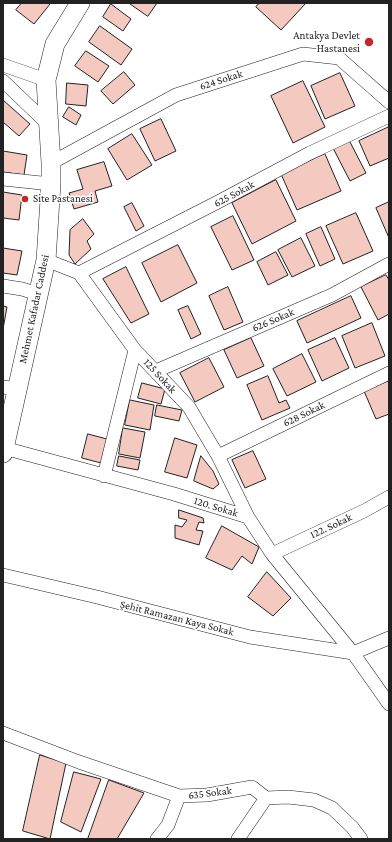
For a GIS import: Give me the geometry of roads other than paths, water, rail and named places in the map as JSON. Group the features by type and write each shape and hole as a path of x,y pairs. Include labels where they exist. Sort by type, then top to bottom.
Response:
{"main road":[{"name":"Mehmet Kafadar Caddesi","path":"4,450 10,388 38,294 46,260 51,163 46,80 55,44 79,4"}],"street":[{"name":"624 Sokak","path":"51,163 176,94 303,54 339,58 389,102"},
{"path":"3,65 46,80"},
{"path":"3,81 49,125"},
{"name":"625 Sokak","path":"79,273 310,153 389,116"},
{"path":"3,179 51,184"},
{"path":"46,260 79,273"},
{"name":"626 Sokak","path":"156,371 332,295 389,264"},
{"name":"125 Sokak","path":"79,273 135,350 189,407 218,456 248,517"},
{"path":"3,286 22,289 38,294"},
{"path":"104,476 135,350"},
{"name":"628 Sokak","path":"218,456 389,373"},
{"name":"120. Sokak","path":"4,450 174,494 248,517 272,554 353,653 389,704"},
{"name":"122. Sokak","path":"272,554 364,511 389,497"},
{"name":"Şehit Ramazan Kaya Sokak","path":"3,575 97,597 250,637 353,653"},
{"path":"353,653 389,638"},
{"name":"635 Sokak","path":"3,733 79,762 179,796 207,795 252,787 266,798"},
{"path":"157,839 168,825 179,796"},
{"path":"238,839 266,798 288,797 314,800 332,808 361,839"}],"place":[{"name":"Antakya Devlet Hastanesi","path":"369,42"},
{"name":"Site Pastanesi","path":"25,199"}]}
